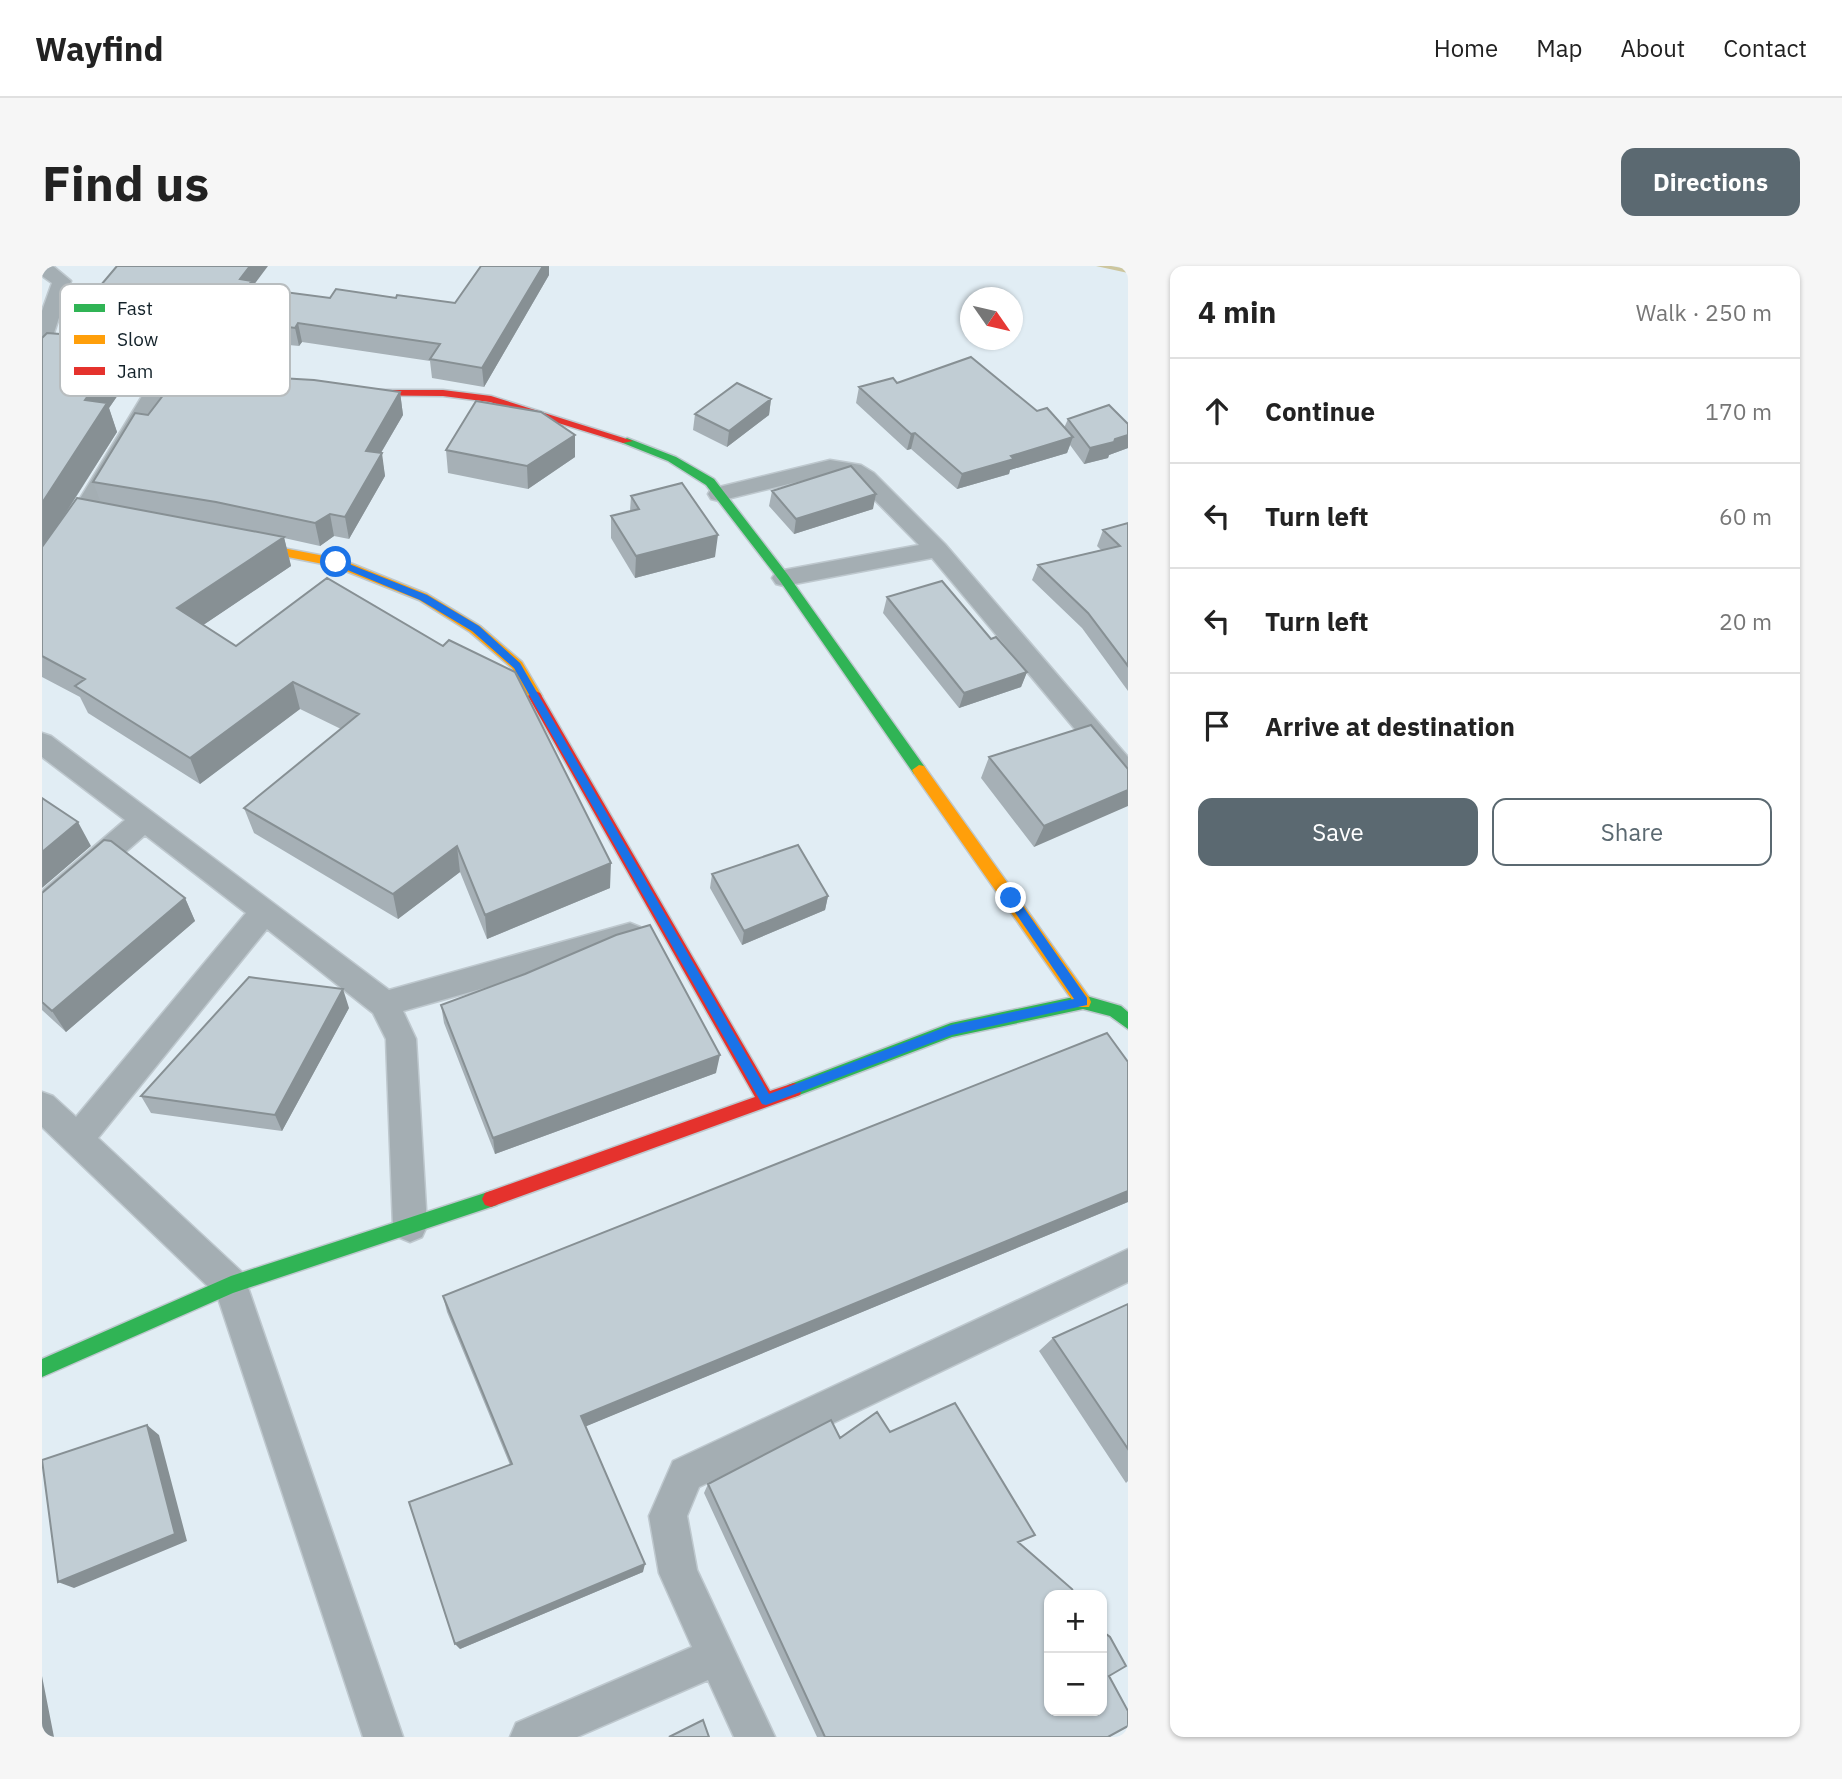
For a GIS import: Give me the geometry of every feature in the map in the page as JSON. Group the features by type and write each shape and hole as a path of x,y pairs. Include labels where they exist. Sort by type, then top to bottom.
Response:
{"street":[{"path":"42,267 62,281 61,284"},
{"path":"42,339 60,287"},
{"path":"42,350 60,351"},
{"path":"336,393 443,393 491,399 620,438 672,459 710,482 784,578 1083,1002"},
{"path":"42,572 89,514 153,396"},
{"path":"719,494 830,467 853,470 866,478 937,550 1128,775"},
{"path":"216,539 336,562 423,597 475,629 517,665 766,1100"},
{"path":"784,578 937,550"},
{"path":"42,743 384,1004 401,1039 410,1226"},
{"path":"42,908 144,820"},
{"path":"77,1139 265,911"},
{"path":"384,1004 666,925"},
{"path":"42,1368 231,1285 410,1226 766,1100 951,1030 1083,1002 1125,1014"},
{"path":"42,1106 231,1285 383,1737"},
{"path":"755,1737 678,1573 668,1516 686,1474 1128,1265"},
{"path":"530,1737 717,1656"}],"building":[{"path":"117,266 250,266 240,279 252,281 250,284 102,284"},
{"path":"481,266 543,266 482,368 430,359 440,344 298,323 295,328 290,327 290,293 330,298 336,289 455,303"},
{"path":"47,333 60,334 60,396 88,396 85,400 107,403 42,503 42,338"},
{"path":"971,357 1037,411 1047,408 1073,437 1011,456 1014,459 962,474 915,433 911,434 859,387 893,378 897,383"},
{"path":"290,379 400,392 366,451 382,453 345,517 330,514 315,523 216,502 93,482 135,413 148,415 163,396 290,396"},
{"path":"737,383 771,399 729,431 695,414"},
{"path":"476,401 541,412 575,435 527,466 446,450"},
{"path":"1109,405 1128,424 1128,435 1090,448 1068,419"},
{"path":"851,466 876,494 796,519 772,491"},
{"path":"682,483 718,535 636,556 611,516 639,509 631,496"},
{"path":"77,498 284,537 177,608 236,646 327,578 443,646 449,640 515,672 611,863 485,915 457,846 393,894 244,808 359,714 293,682 190,758 75,686 85,679 42,656 42,547"},
{"path":"1128,523 1128,666 1088,613 1038,565 1120,546 1103,530"},
{"path":"942,581 991,639 996,637 1027,672 964,693 887,597"},
{"path":"1091,725 1128,769 1128,790 1044,826 989,757"},
{"path":"42,798 78,822 42,852"},
{"path":"104,840 111,841 185,898 52,1011 42,1002 42,893"},
{"path":"798,845 828,896 744,931 712,874"},
{"path":"650,925 720,1055 493,1138 441,1005 525,974 616,935"},
{"path":"249,977 343,989 275,1115 141,1096"},
{"path":"1107,1033 1128,1062 1128,1191 581,1416 645,1564 455,1644 409,1502 512,1464 443,1296"},
{"path":"1128,1304 1128,1449 1053,1338"},
{"path":"955,1403 1035,1535 1018,1542 1072,1590 1044,1590 1044,1716 1107,1716 1107,1635 1126,1666 1109,1676 1128,1711 1128,1726 1108,1737 825,1737 708,1484 831,1420 840,1438 877,1412 890,1432"},
{"path":"147,1425 175,1534 58,1582 42,1460"},
{"path":"703,1720 709,1737 669,1737"}],"waterway":[{"path":"1099,266 1128,271"}],"traffic: fast":[{"path":"627,441 672,459 710,482 784,578 919,770"},
{"path":"794,1090 951,1030 1083,1002 1115,1011 1128,1022"},
{"path":"42,1368 231,1285 491,1199"}],"traffic: slow":[{"path":"42,350 60,351"},
{"path":"236,543 336,562 423,597 475,629 517,665 535,696"},
{"path":"919,770 1083,1002"}],"traffic: jam":[{"path":"346,393 443,393 491,399 627,441"},
{"path":"535,696 766,1100"},
{"path":"491,1199 794,1090"}],"route":[{"path":"336,562 423,597 475,629 517,665 766,1100 951,1030 1083,1002 1011,898"}]}
